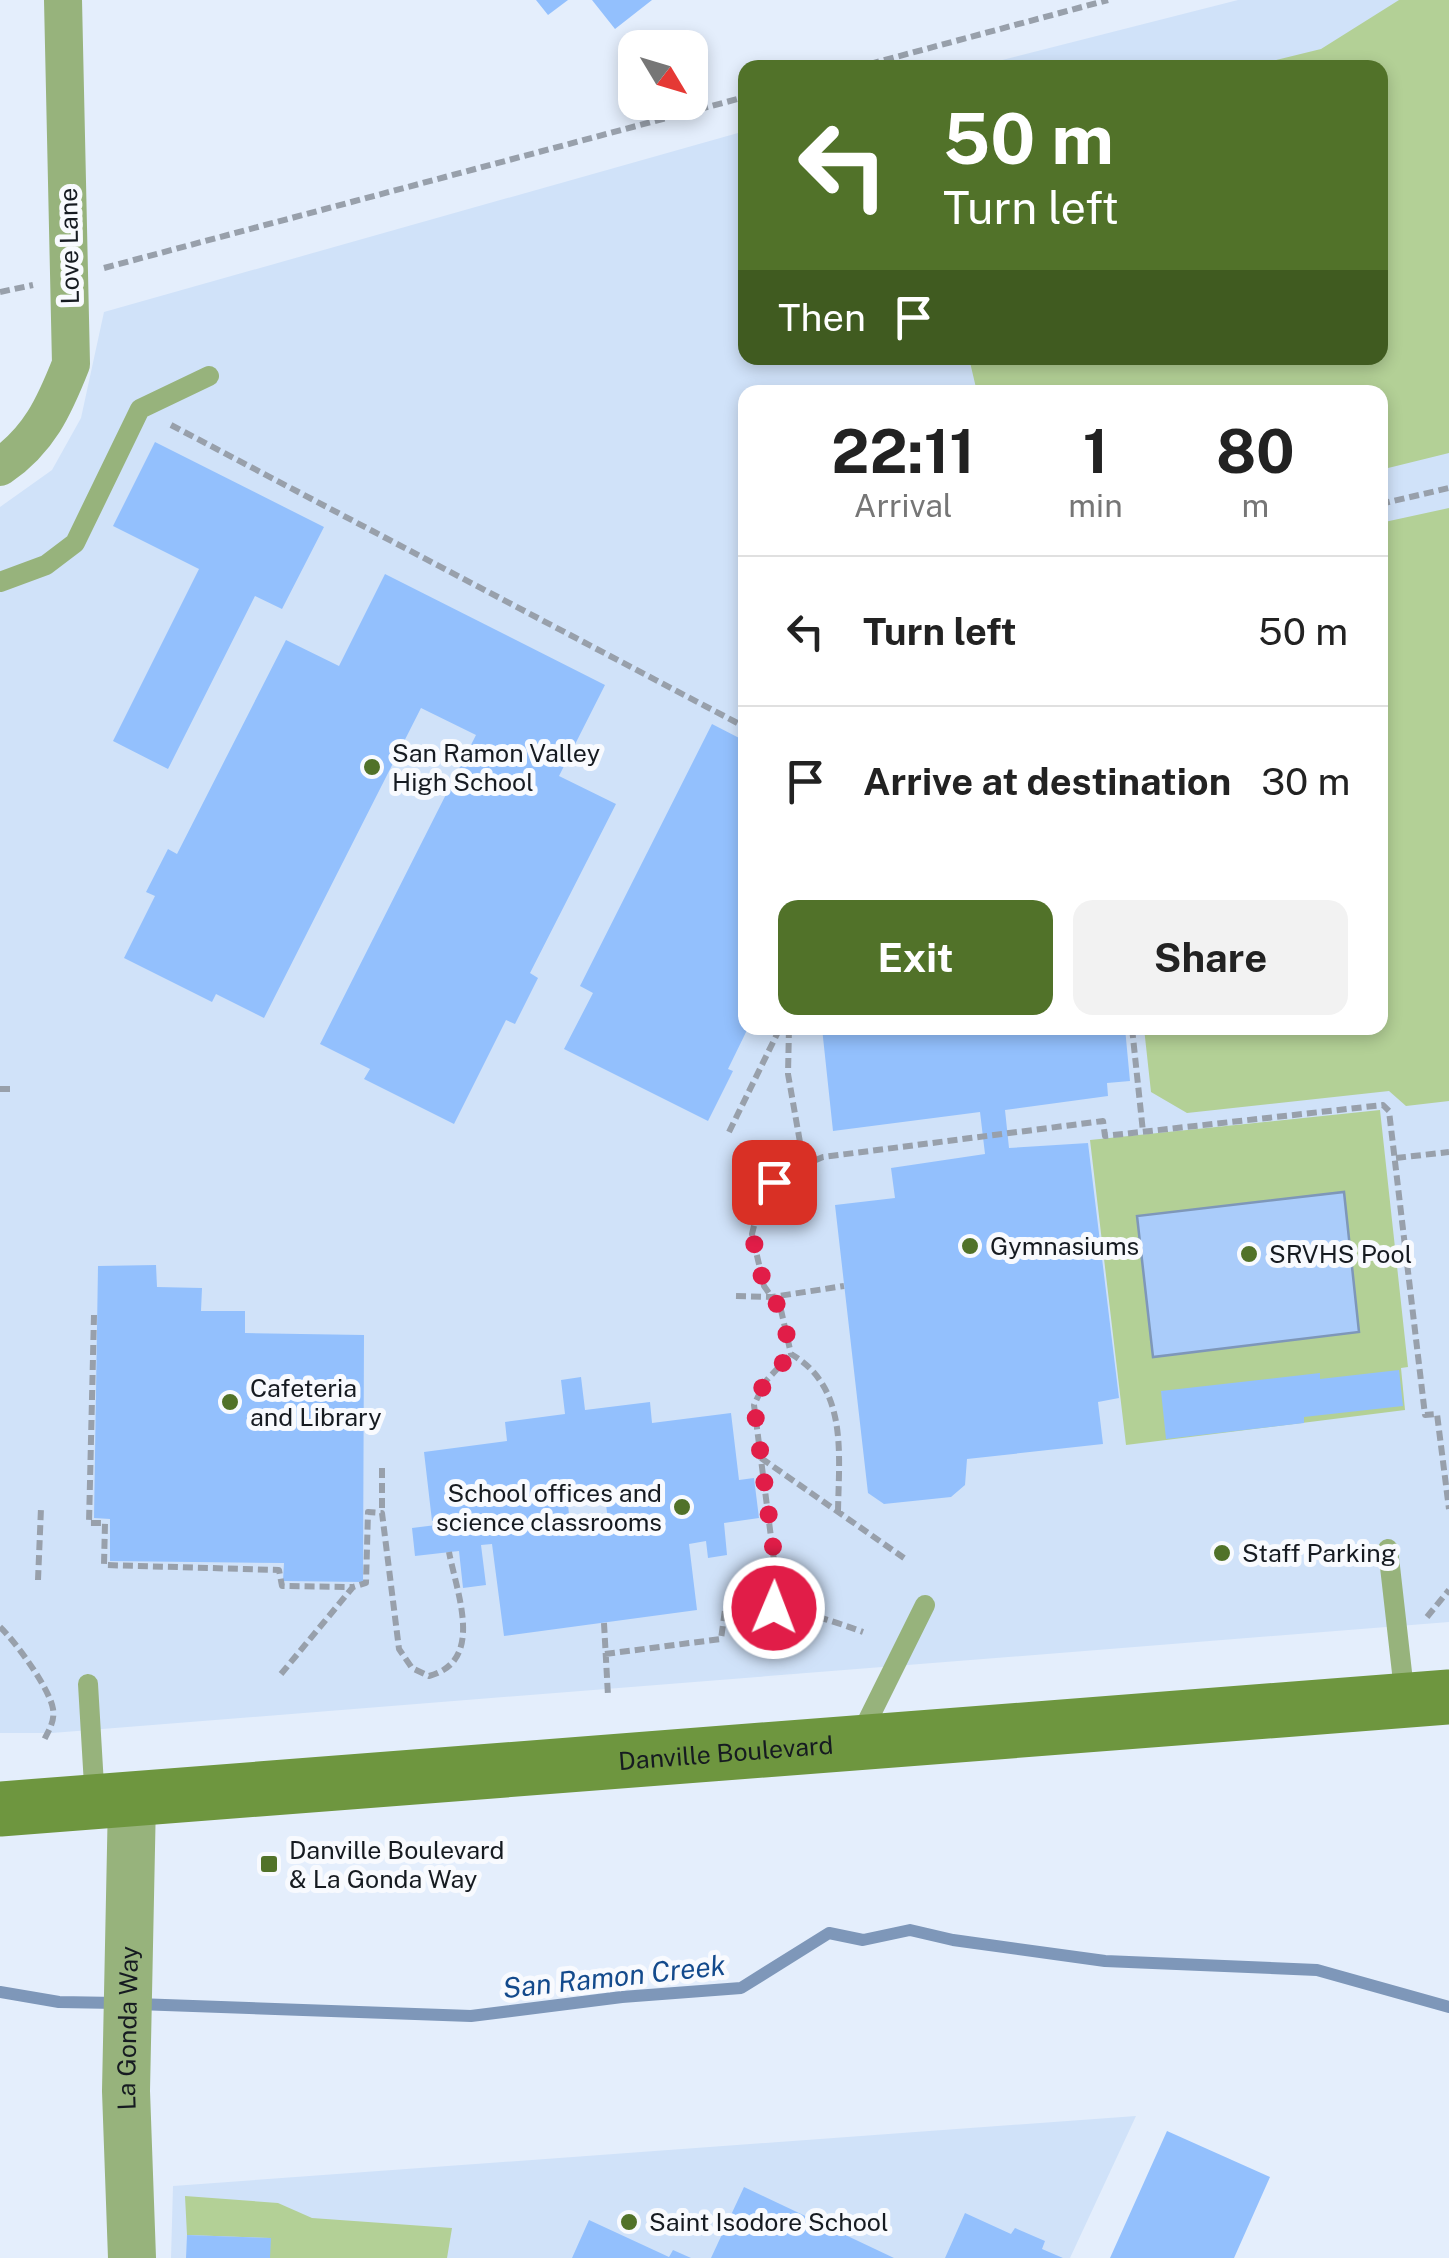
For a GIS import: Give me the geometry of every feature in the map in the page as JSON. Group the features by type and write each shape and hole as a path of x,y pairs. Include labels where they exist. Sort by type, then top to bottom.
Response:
{"main road":[{"name":"Danville Boulevard","path":"0,1809 1427,1699"}],"street":[{"name":"Love Lane","path":"0,467 22,452 39,433 54,408 71,364 62,0"},
{"name":"La Gonda Way","path":"114,1801 131,1934 126,2091 132,2258"}],"lane":[{"path":"0,582 46,565 75,543 140,409 209,376"},
{"path":"1388,1549 1427,1699"},
{"path":"856,1744 925,1606"},
{"path":"88,1684 114,1801"}],"path":[{"path":"885,60 1108,0"},
{"path":"0,292 70,277 738,99"},
{"path":"140,409 738,723"},
{"path":"1388,502 1449,488"},
{"path":"729,1132 777,1035"},
{"path":"788,1035 788,1074 804,1165"},
{"path":"1133,1035 1143,1132"},
{"path":"0,1089 14,1089"},
{"path":"838,1511 838,1427 829,1390 808,1364 791,1354 781,1310 758,1266 752,1234 760,1200 774,1182 823,1157 1103,1121 1105,1136 1383,1105 1389,1112 1396,1158 1425,1415 1437,1414 1449,1509"},
{"path":"1396,1158 1449,1152"},
{"path":"736,1296 772,1297 844,1286"},
{"path":"94,1315 89,1523 105,1523 104,1565 279,1570 282,1586 353,1587 366,1583 368,1512 382,1513"},
{"path":"777,1608 778,1584 755,1420 756,1395 791,1354"},
{"path":"760,1457 904,1558"},
{"path":"382,1468 382,1513 399,1649 412,1668 429,1676 446,1671 460,1656 464,1632 449,1552"},
{"path":"38,1580 41,1508"},
{"path":"281,1674 353,1587"},
{"path":"1417,1630 1449,1590"},
{"path":"606,1654 721,1639 724,1610 777,1608 816,1614 862,1632"},
{"path":"604,1623 608,1696"},
{"path":"0,1627 10,1636 52,1702 54,1716 44,1740"}],"shaded area":[{"name":"San Ramon Valley High School","path":"1238,0 1449,0 1449,1622 52,1733 0,1733 0,507 52,470 81,418 104,312 738,133 738,365 1388,365 1388,60 1002,60"},
{"name":"Saint Isodore School","path":"1136,2116 1070,2258 171,2258 173,2186"}],"green space":[{"path":"1399,0 1449,0 1449,453 1388,468 1388,385 975,385 971,365 1388,365 1388,60 1276,60 1321,49"},
{"path":"1449,508 1449,1101 1406,1106 1389,1091 1187,1113 1151,1092 1145,1035 1388,1035 1388,521"},
{"name":"SRVHS Pool","path":"1380,1110 1408,1367 1401,1368 1405,1410 1126,1445 1090,1140"},
{"path":"185,2196 278,2203 312,2218 452,2228 447,2258 270,2258 270,2238 187,2235"}],"water":[{"path":"1344,1192 1359,1332 1153,1357 1137,1216"}],"building":[{"path":"536,0 568,0 548,15"},
{"path":"592,0 652,0 615,29"},
{"path":"155,442 324,527 282,609 255,596 168,769 113,741 199,569 113,526"},
{"path":"385,574 605,685 559,776 616,804 530,973 538,978 515,1024 506,1020 454,1124 364,1079 370,1069 320,1044 476,735 421,708 264,1018 216,994 212,1002 124,958 155,896 146,892 168,849 177,854 286,640 339,666"},
{"path":"712,724 738,737 738,1035 745,1035 728,1069 733,1071 708,1121 564,1049 593,993 580,986"},
{"name":"Gymnasiums","path":"823,1035 1126,1035 1130,1081 1107,1083 1108,1096 1005,1110 1009,1148 1088,1143 1119,1398 1098,1402 1103,1444 967,1459 965,1485 951,1497 884,1504 868,1493 835,1205 895,1198 891,1168 985,1154 980,1112 833,1131"},
{"name":"Cafeteria and Library","path":"156,1265 157,1287 202,1288 201,1311 245,1311 245,1333 364,1335 363,1582 283,1581 284,1563 110,1561 110,1519 94,1518 98,1266"},
{"path":"1399,1370 1403,1406 1304,1417 1304,1423 1166,1439 1161,1391 1320,1373 1320,1379"},
{"name":"School offices and science classrooms","path":"581,1377 585,1410 650,1402 652,1423 731,1413 739,1480 754,1478 759,1518 724,1523 727,1555 708,1558 706,1541 689,1544 697,1610 504,1636 492,1544 481,1545 486,1585 463,1588 459,1551 415,1556 412,1528 444,1524 444,1519 432,1521 424,1452 507,1441 505,1422 565,1414 561,1380","holes":["604,1491 608,1519 570,1524 567,1495"]},
{"path":"1167,2131 1270,2177 1234,2258 1110,2258"},
{"path":"744,2187 894,2258 711,2258"},
{"path":"965,2213 1011,2234 1015,2228 1045,2241 1042,2249 1063,2258 945,2258"},
{"path":"589,2220 669,2257 673,2250 691,2258 572,2258"},
{"path":"187,2235 271,2238 270,2258 186,2258"}],"waterway":[{"name":"San Ramon Creek","path":"137,2004 471,2016 622,1997 741,1988 829,1933 863,1940 910,1930 953,1940 1105,1961 1317,1970 1449,2007"},
{"name":"San Ramon Creek","path":"0,1992 59,2002 117,2003"}],"place":[{"name":"San Ramon Valley High School","path":"372,767"},
{"name":"Gymnasiums","path":"970,1246"},
{"name":"SRVHS Pool","path":"1249,1254"},
{"name":"Cafeteria and Library","path":"230,1402"},
{"name":"School offices and science classrooms","path":"682,1507"},
{"name":"Staff Parking","path":"1222,1553"},
{"name":"Danville Boulevard & La Gonda Way","path":"269,1864"},
{"name":"Saint Isodore School","path":"629,2222"}],"route":[{"path":"774,1182 760,1200 752,1234 764,1286 781,1310 791,1354 765,1382 754,1405 778,1584 774,1608"}]}
